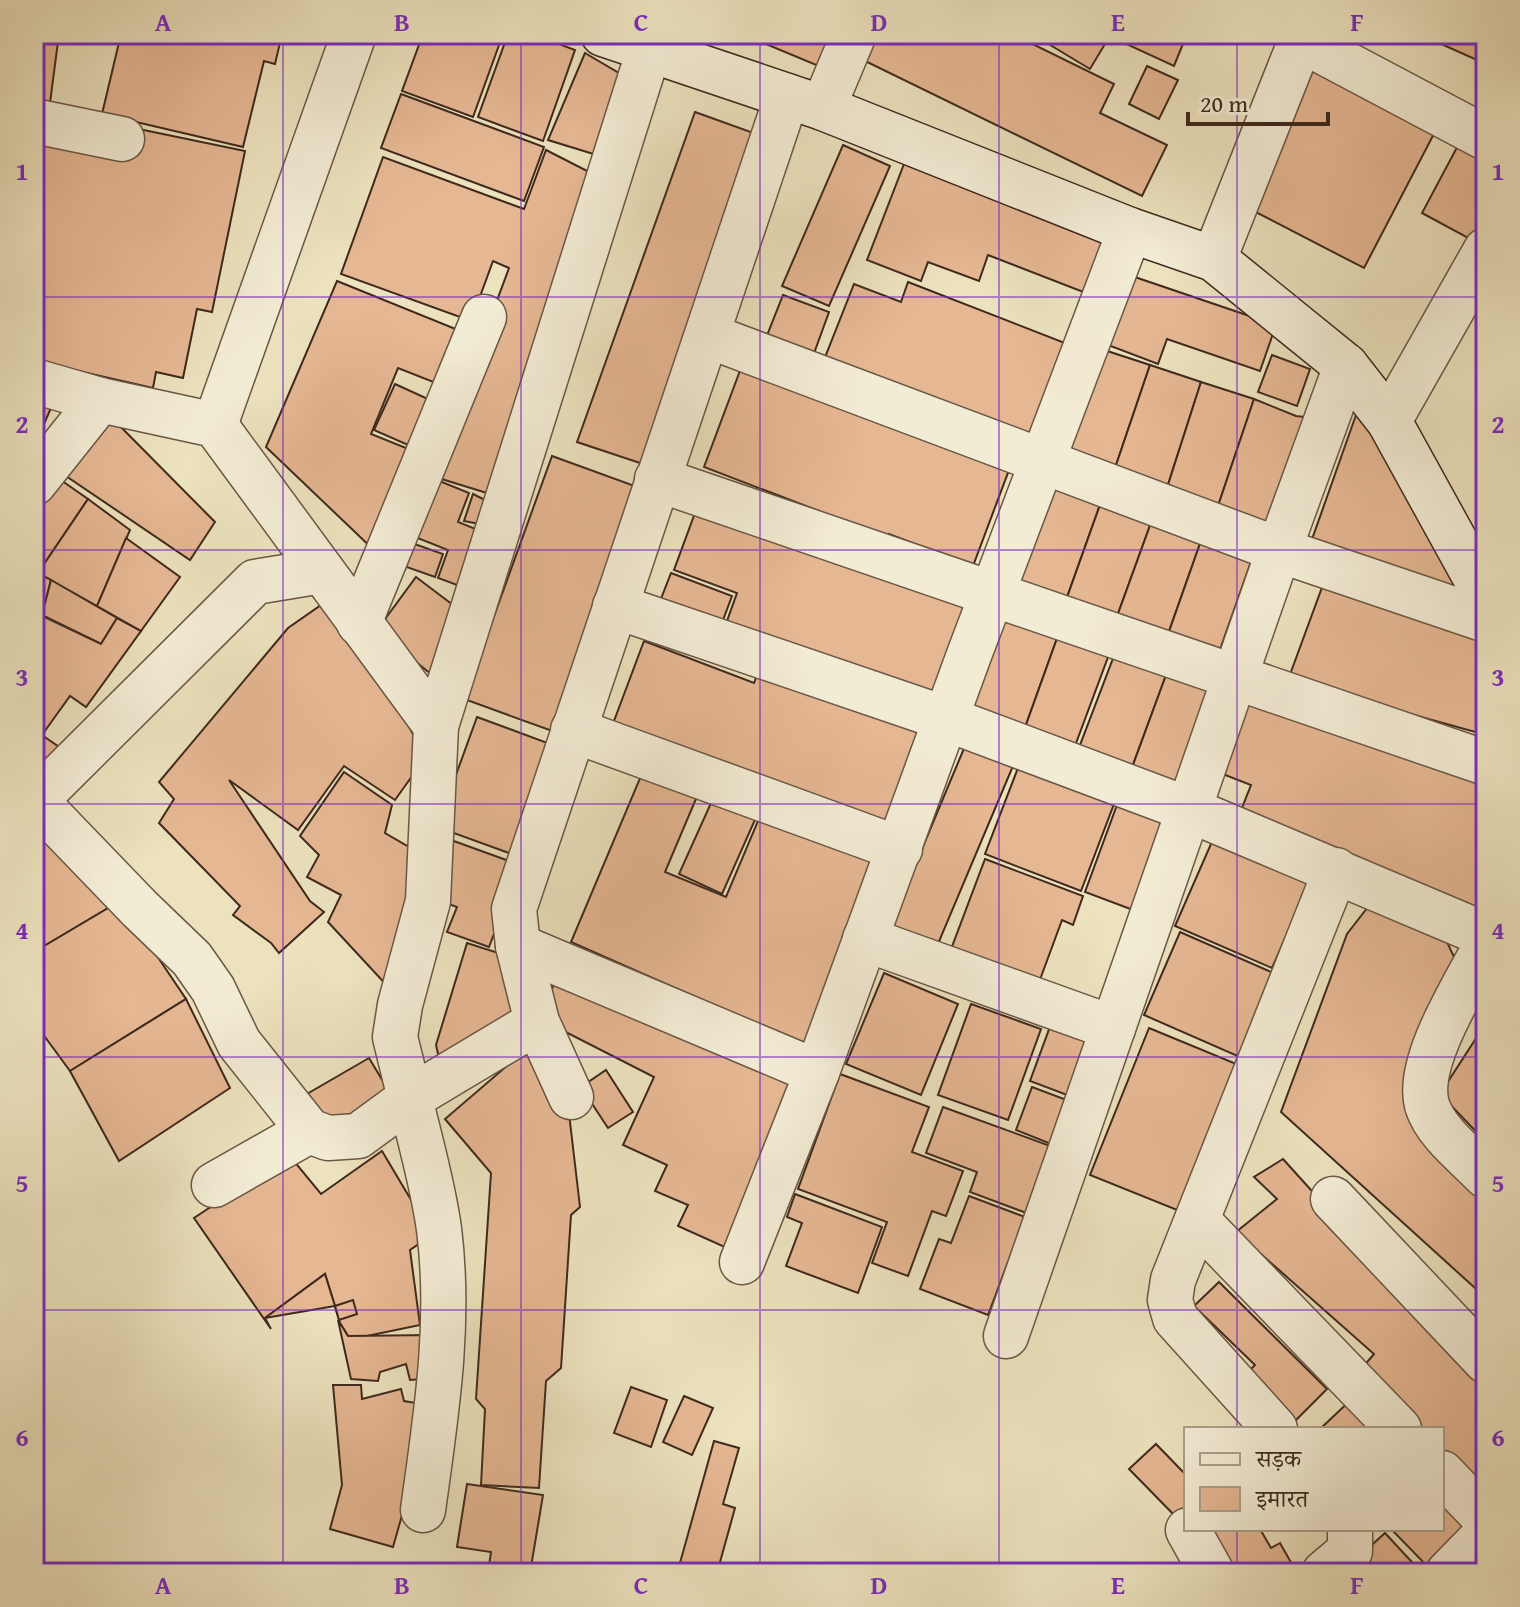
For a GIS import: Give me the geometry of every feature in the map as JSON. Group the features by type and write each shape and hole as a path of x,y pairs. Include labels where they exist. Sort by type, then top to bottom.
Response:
{"street":[{"path":"215,425 354,34"},
{"path":"603,34 805,102 1130,230 1214,259 1346,366 1389,421 1486,597"},
{"path":"571,1097 537,1022 518,946 514,909 657,479 709,336 805,102 854,34"},
{"path":"1214,259 1300,37 1486,138"},
{"path":"423,1510 441,1382 444,1295 439,1227 395,1037 400,1005 428,901 436,726 649,50"},
{"path":"34,121 122,139"},
{"path":"742,1262 817,1072 1130,230"},
{"path":"1389,421 1486,250"},
{"path":"359,623 484,317"},
{"path":"709,336 1279,550 1486,620"},
{"path":"1006,1336 1346,366"},
{"path":"34,381 100,400 215,425 436,726"},
{"path":"34,483 100,400"},
{"path":"657,479 1486,763"},
{"path":"322,571 255,582 35,799 192,959 213,989 239,1043 309,1131 328,1138 358,1136 410,1098 537,1022"},
{"path":"615,606 947,719 1190,810 1486,935"},
{"path":"573,730 900,849"},
{"path":"1273,1427 1175,1318 1170,1300 1173,1280 1336,870"},
{"path":"865,939 1113,1028"},
{"path":"1486,945 1432,1053 1425,1078 1427,1106 1439,1127 1486,1176"},
{"path":"518,946 817,1072"},
{"path":"214,1185 309,1131"},
{"path":"1333,1199 1486,1361"},
{"path":"1197,1220 1397,1427"},
{"path":"1444,1475 1486,1519"},
{"path":"1189,1531 1212,1573"},
{"path":"1324,1573 1350,1551 1350,1531"},
{"path":"1448,1573 1486,1534"}],"building":[{"path":"34,34 59,34 50,103 34,101"},
{"path":"121,34 282,34 275,64 264,61 243,147 102,114"},
{"path":"423,34 503,34 473,117 402,91"},
{"path":"508,34 533,34 575,50 543,141 478,117"},
{"path":"742,34 835,34 821,67"},
{"path":"873,34 1012,34 1114,84 1100,113 1167,145 1142,196 861,59"},
{"path":"1032,34 1111,34 1090,69"},
{"path":"1125,34 1187,34 1174,66 1122,42"},
{"path":"1419,34 1486,34 1486,47 1479,61"},
{"path":"585,53 629,79 600,156 548,140"},
{"path":"1315,65 1437,128 1364,268 1242,205"},
{"path":"1147,66 1178,80 1159,119 1129,104"},
{"path":"401,94 544,147 524,201 381,148"},
{"path":"695,112 762,136 646,465 577,442"},
{"path":"134,128 245,151 212,312 197,309 183,378 156,372 153,388 34,361 34,137"},
{"path":"1463,136 1486,148 1486,235 1481,245 1422,213"},
{"path":"843,145 890,166 829,306 782,286"},
{"path":"546,150 601,178 503,498 432,476 509,268 493,261 471,321 341,274 383,157 524,209"},
{"path":"904,164 1110,246 1091,295 988,255 979,281 928,262 921,281 867,260"},
{"path":"1123,273 1276,325 1260,371 1167,339 1158,364 1100,342"},
{"path":"337,281 468,334 446,387 398,368 371,434 421,454 378,554 266,447"},
{"path":"908,282 1070,345 1031,447 822,365 854,284 901,302"},
{"path":"783,295 829,312 813,356 766,338"},
{"path":"1098,348 1150,365 1113,474 1061,457"},
{"path":"1272,355 1310,369 1297,406 1258,392"},
{"path":"1150,365 1201,382 1166,491 1113,474"},
{"path":"741,368 1009,470 973,566 889,534 883,547 819,511 704,467"},
{"path":"1201,382 1254,399 1217,509 1166,491"},
{"path":"395,384 428,399 408,445 374,430"},
{"path":"34,393 54,401 34,447"},
{"path":"1254,399 1306,417 1269,526 1217,509"},
{"path":"106,412 215,522 190,560 63,474"},
{"path":"1356,415 1397,457 1463,599 1310,545"},
{"path":"552,456 643,489 555,732 464,699"},
{"path":"55,476 88,499 38,573 34,571 34,504"},
{"path":"432,478 469,493 458,522 488,534 468,589 438,578 448,550 410,535"},
{"path":"1050,484 1101,502 1065,603 1014,585"},
{"path":"473,494 499,507 490,526 464,521"},
{"path":"88,499 130,530 97,606 38,573"},
{"path":"699,502 973,604 936,705 727,621 737,593 674,570"},
{"path":"1101,502 1152,520 1115,622 1065,603"},
{"path":"1152,520 1202,538 1166,640 1115,622"},
{"path":"126,538 180,577 141,631 97,606"},
{"path":"1202,538 1253,556 1217,658 1166,640"},
{"path":"406,541 443,554 435,577 398,564"},
{"path":"34,571 51,580 42,615 34,612"},
{"path":"671,573 732,596 720,628 659,604"},
{"path":"416,577 465,614 437,679 377,630"},
{"path":"51,580 117,618 101,644 42,615"},
{"path":"1324,582 1484,629 1486,735 1288,680"},
{"path":"334,596 383,675 425,758 395,800 344,766 298,830 229,780 310,901 324,912 279,953 271,943 233,915 240,906 159,823 174,799 159,782 288,628"},
{"path":"1005,610 1060,630 1022,736 966,715"},
{"path":"34,612 101,644 117,618 141,631 86,707 70,696 42,735 69,754 34,775"},
{"path":"1060,630 1111,649 1072,754 1022,736"},
{"path":"644,641 754,683 762,662 927,724 885,832 611,729"},
{"path":"1117,648 1169,667 1130,773 1077,753"},
{"path":"1169,667 1221,687 1181,793 1130,773"},
{"path":"1253,692 1486,786 1486,904 1479,922 1238,818 1251,785 1220,773"},
{"path":"477,717 553,745 523,858 437,827"},
{"path":"965,746 1013,766 935,951 888,930"},
{"path":"1021,760 1117,796 1081,891 985,854"},
{"path":"646,764 701,787 665,872 726,897 766,802 891,856 811,1048 571,942"},
{"path":"344,772 392,805 385,833 421,854 391,990 328,922 341,895 307,877 319,855 300,836"},
{"path":"715,794 758,813 722,894 679,874"},
{"path":"1121,794 1177,815 1141,913 1085,892"},
{"path":"34,827 120,901 34,952"},
{"path":"1214,837 1311,880 1272,968 1175,926"},
{"path":"451,840 520,865 489,947 447,932 457,907 430,897"},
{"path":"985,859 1083,896 1073,925 1062,920 1038,985 950,952"},
{"path":"120,901 186,999 70,1071 34,1022 34,952"},
{"path":"1368,907 1446,940 1456,961 1440,1007 1446,1160 1486,1200 1486,1298 1281,1112 1347,934"},
{"path":"1180,932 1278,975 1242,1058 1144,1015"},
{"path":"467,943 517,959 523,1023 442,1071 436,1045"},
{"path":"558,971 802,1079 729,1249 678,1226 688,1205 655,1191 667,1165 623,1145 654,1077 542,1020"},
{"path":"884,973 958,1004 921,1095 846,1064"},
{"path":"186,999 230,1088 119,1161 70,1071"},
{"path":"971,1004 1041,1029 1008,1120 938,1095"},
{"path":"1486,1023 1486,1142 1440,1094"},
{"path":"1051,1024 1096,1041 1075,1098 1030,1081"},
{"path":"1149,1028 1246,1068 1187,1214 1090,1175"},
{"path":"536,1041 568,1105 580,1207 571,1215 561,1368 546,1381 539,1488 481,1485 485,1409 476,1399 491,1173 445,1119"},
{"path":"369,1058 390,1093 324,1133 300,1098"},
{"path":"606,1070 633,1112 608,1128 581,1087"},
{"path":"840,1074 929,1107 912,1152 963,1171 946,1216 932,1211 908,1276 872,1263 887,1222 798,1189"},
{"path":"1032,1087 1072,1102 1056,1146 1016,1130"},
{"path":"943,1107 1053,1147 1029,1214 970,1192 977,1172 926,1153"},
{"path":"382,1151 420,1215 426,1239 410,1250 420,1325 367,1336 348,1336 340,1323 325,1274 265,1318 271,1329 194,1218 289,1155 321,1194"},
{"path":"1283,1159 1486,1384 1486,1498 1444,1453 1444,1427 1419,1427 1363,1367 1374,1354 1236,1232 1277,1199 1254,1177"},
{"path":"795,1194 882,1227 858,1293 786,1266 802,1223 787,1217"},
{"path":"969,1196 1025,1217 988,1315 920,1289 939,1239 951,1243"},
{"path":"325,1274 335,1306 265,1318"},
{"path":"1219,1282 1327,1389 1294,1422 1246,1374 1255,1365 1194,1306"},
{"path":"353,1300 357,1314 339,1320 335,1306"},
{"path":"338,1320 348,1336 432,1335 433,1378 410,1380 406,1364 380,1372 378,1381 351,1379"},
{"path":"333,1385 361,1385 362,1399 401,1389 404,1401 422,1404 427,1427 393,1547 330,1529 342,1485"},
{"path":"631,1387 667,1400 651,1447 614,1433"},
{"path":"684,1396 713,1408 692,1455 663,1442"},
{"path":"1353,1398 1380,1427 1322,1427"},
{"path":"714,1441 739,1448 723,1504 735,1508 717,1573 688,1573 678,1570"},
{"path":"1156,1444 1184,1473 1184,1517 1180,1521 1129,1469"},
{"path":"467,1484 543,1495 530,1573 488,1573 491,1552 457,1547"},
{"path":"1444,1493 1476,1525 1427,1566 1393,1531 1444,1531"},
{"path":"1198,1531 1261,1531 1271,1548 1280,1543 1297,1573 1222,1573"},
{"path":"1385,1533 1422,1573 1341,1573"}]}
